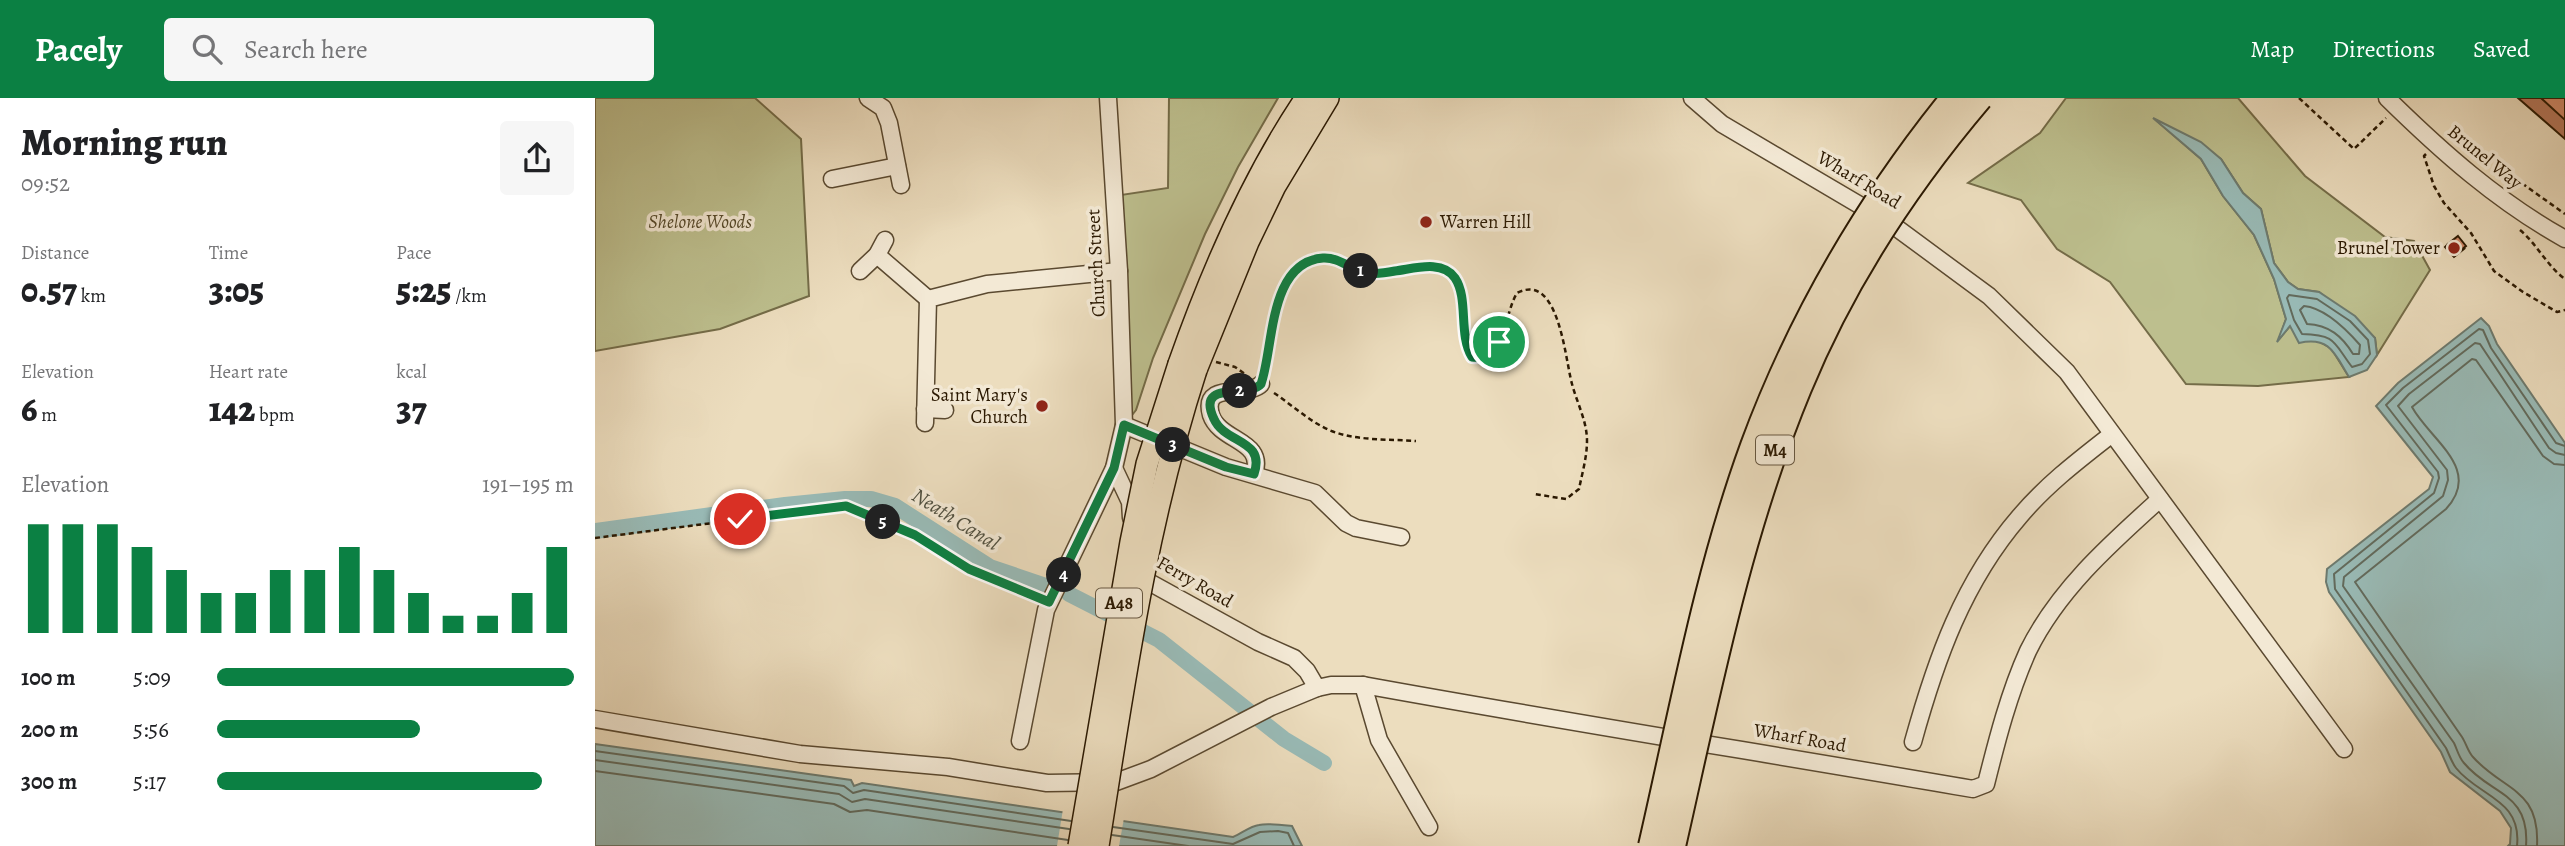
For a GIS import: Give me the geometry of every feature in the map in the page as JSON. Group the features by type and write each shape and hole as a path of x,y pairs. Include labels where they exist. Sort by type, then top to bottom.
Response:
{"highway":[{"name":"M4","path":"1651,846 1723,542 1753,447 1771,401 1808,319 1848,247 1891,179 1953,98"},
{"name":"M4","path":"1673,846 1740,556 1799,387 1833,316 1878,238 1919,176 1980,98"}],"main road":[{"name":"A48","path":"1098,846 1147,546 1165,472 1231,236 1260,177 1306,98"},
{"name":"A48","path":"1080,846 1131,542 1147,464 1197,365 1269,197 1328,98"}],"street":[{"path":"868,98 883,108 889,123 901,186"},
{"name":"Church Street","path":"1020,741 1049,602 1114,468 1124,425 1119,271 1108,98"},
{"name":"Wharf Road","path":"1692,98 1722,124 1890,223 1989,296 2067,372 2344,748"},
{"name":"Brunel Way","path":"2386,98 2430,151 2565,239"},
{"path":"832,179 897,166"},
{"path":"860,271 877,255 885,240"},
{"path":"877,255 928,299"},
{"path":"928,299 987,284 1119,271"},
{"path":"928,299 925,416 945,410"},
{"path":"1254,474 1257,466 1256,455 1250,447 1232,438 1216,425 1210,413 1210,403 1216,394 1227,390 1249,392 1261,384"},
{"path":"1124,425 1226,467 1315,493 1346,523 1356,528 1401,537"},
{"path":"1913,742 1931,676 1962,603 1980,571 2020,516 2041,494 2072,465 2112,434"},
{"name":"Ferry Road","path":"1114,468 1130,502 1135,569 1149,582 1258,642 1294,658 1307,671 1317,688"},
{"name":"Wharf Road","path":"595,719 800,754 948,767 1047,783 1074,784 1117,782 1151,769 1271,707 1317,688 1363,685 1583,725 1750,750 1973,789 1986,784 1998,736 2028,651 2059,601 2103,550 2160,499"},
{"path":"1363,685 1379,740 1429,827"}],"path":[{"path":"2299,98 2354,149 2388,117"},
{"path":"2565,214 2449,132 2430,151 2434,186 2471,233 2494,271 2557,312 2565,310"},
{"path":"1261,384 1270,348 1272,319 1279,296 1298,270 1310,262 1322,258 1334,259 1373,274 1424,267 1441,268 1455,278 1460,292 1467,350 1472,357 1480,358 1494,351 1517,293 1532,289 1546,297 1557,314 1572,383 1586,426 1587,443 1579,489 1566,499 1534,495"},
{"path":"1197,365 1235,367 1309,419 1331,431 1416,441"},
{"path":"595,538 846,506 915,535 969,569 1049,602"}],"green space":[{"name":"Shelone Woods","path":"595,98 755,98 801,139 809,296 720,329 595,351"},
{"path":"1169,98 1278,98 1238,167 1205,234 1153,358 1136,410 1124,425 1114,196 1168,188"},
{"path":"2066,98 2238,98 2305,176 2385,237 2414,241 2430,270 2377,355 2375,338 2319,292 2298,289 2288,282 2274,263 2261,209 2243,193 2221,159 2156,120 2201,159 2223,196 2254,235 2274,279 2286,319 2279,339 2290,326 2331,348 2349,377 2258,386 2186,384 2110,282 2057,249 2021,200 1968,183 2040,133"}],"water":[{"path":"2153,118 2201,142 2221,159 2243,193 2261,209 2274,263 2288,282 2298,289 2319,292 2355,316 2375,338 2377,355 2367,370 2349,377 2330,349 2318,342 2299,343 2290,326 2277,342 2286,319 2274,279 2254,235 2223,196 2201,159"},
{"path":"2481,318 2489,326 2497,344 2565,443 2565,846 2508,846 2511,828 2500,811 2450,772 2441,752 2329,592 2326,582 2327,569 2429,489 2433,477 2376,406 2398,383"},
{"path":"595,744 851,780 854,786 862,783 1233,837 1259,825 1292,826 1302,846 595,846"}],"pier":[{"path":"1063,809 1124,818 1119,846 1057,846"}],"building":[{"path":"2541,98 2565,98 2565,120"},
{"name":"Brunel Tower","path":"2458,236 2466,246 2456,254 2448,244"}],"waterway":[{"name":"Neath Canal","path":"595,531 785,505 871,499 895,506 990,567 1043,585"},
{"name":"Neath Canal","path":"1069,594 1159,640 1284,739 1324,763"}],"place":[{"name":"Warren Hill","path":"1426,222"},
{"name":"Brunel Tower","path":"2454,248"},
{"name":"Saint Mary's Church","path":"1042,406"}],"route":[{"path":"740,519 846,506 915,535 969,569 1049,602 1114,468 1124,425 1226,467 1254,474 1257,466 1256,455 1250,447 1232,438 1216,425 1210,413 1210,403 1216,394 1227,390 1249,392 1261,384 1270,348 1272,319 1279,296 1286,283 1310,262 1322,258 1334,259 1373,274 1424,267 1441,268 1455,278 1460,292 1467,350 1472,357 1487,356 1499,342"}]}
